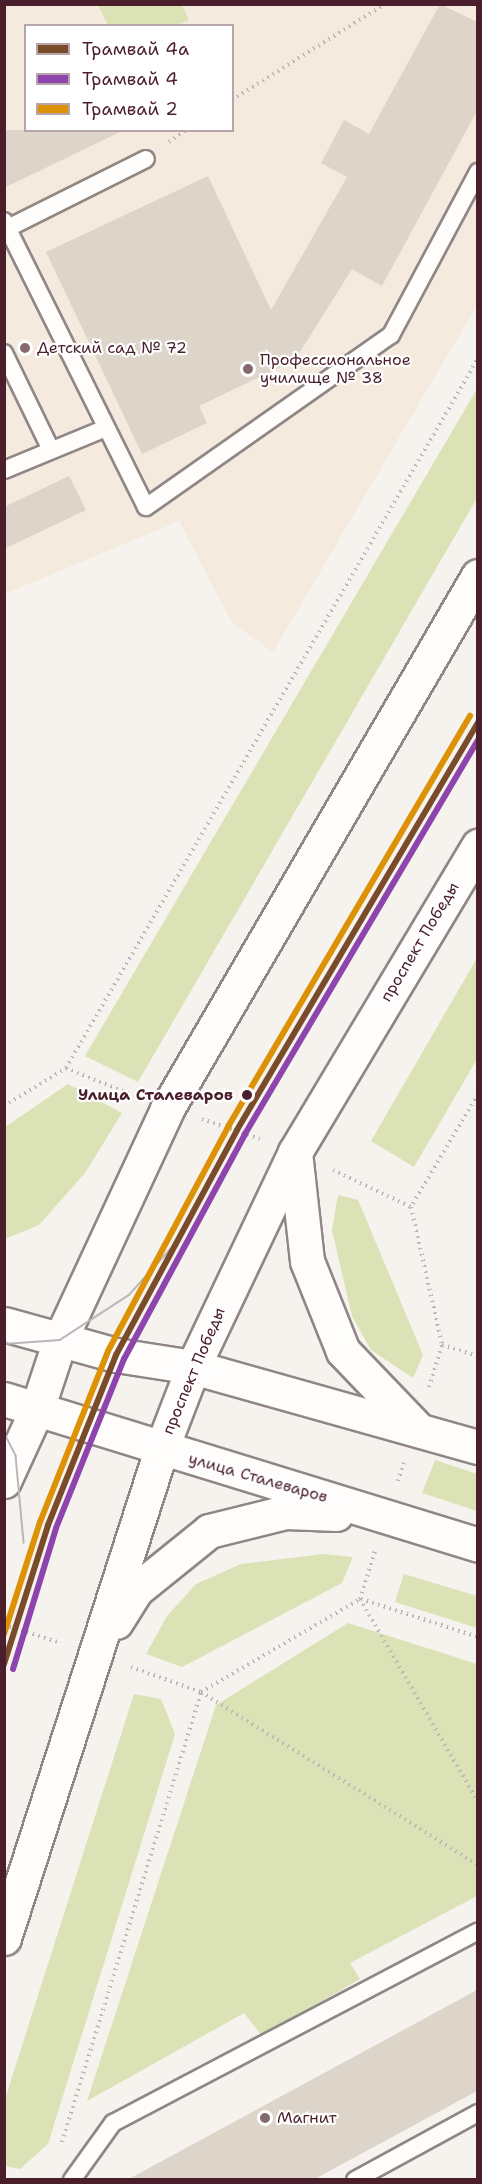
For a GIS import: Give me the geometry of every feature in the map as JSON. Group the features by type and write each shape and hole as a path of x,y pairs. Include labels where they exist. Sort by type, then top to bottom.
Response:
{"main road":[{"path":"4,1480 37,1409 60,1340 167,1109 477,576"},
{"name":"проспект Победы","path":"4,1938 97,1654 160,1450 193,1367 295,1152 477,846"},
{"path":"295,1152 307,1261 343,1351 417,1428"},
{"path":"4,1324 60,1340 193,1367 417,1428 477,1447"},
{"name":"улица Сталеваров","path":"4,1399 160,1450 477,1545"},
{"path":"97,1654 135,1590 209,1531 286,1512 386,1516"}],"lane":[{"path":"146,159 6,224 146,507 391,335 477,172"},
{"path":"4,353 51,450"},
{"path":"4,470 106,428"},
{"path":"72,2180 113,2123 477,1931"},
{"path":"355,2180 477,2113"}],"path":[{"path":"234,99 384,4"},
{"path":"4,1106 66,1068 477,358"},
{"path":"66,1068 167,1109 295,1152 411,1207"},
{"path":"61,2145 201,1692 360,1599 442,1345 411,1207 477,1094"},
{"path":"442,1345 477,1356"},
{"path":"360,1599 477,1637"},
{"path":"360,1599 477,1802"},
{"path":"201,1692 477,1865"}],"shaded area":[{"name":"Профессиональное училище № 38","path":"5,5 477,5 477,305 273,652 232,623 179,521 5,594"}],"green space":[{"path":"98,5 182,5 189,20 179,24 108,24"},
{"path":"477,389 477,498 138,1082 85,1056"},
{"path":"477,958 477,1059 414,1167 371,1141"},
{"path":"68,1084 122,1113 85,1173 39,1225 5,1239 5,1127"},
{"path":"338,1195 358,1200 423,1355 413,1378 371,1350 352,1316 332,1230"},
{"path":"435,1460 477,1474 477,1511 422,1493"},
{"path":"323,1554 353,1557 342,1583 182,1667 146,1654 167,1616 196,1584 241,1564"},
{"path":"404,1574 477,1596 477,1628 395,1602"},
{"path":"348,1623 477,1664 477,1896 350,1963 360,1979 262,2036 244,2013 87,2101 216,1705"},
{"path":"134,1694 161,1699 175,1734 48,2144 20,2169 5,2166 5,2099"}],"building":[{"path":"440,4 477,22 477,111 382,286 352,269 295,360 199,406 207,423 142,454 46,252 208,176 271,310 347,177 321,163 344,120 369,134"},
{"path":"4,130 120,132 4,188"},
{"path":"69,476 86,510 4,549 4,507"},
{"path":"477,1990 477,2091 313,2180 127,2180"}],"tram line":[{"name":"2","path":"4,1634 40,1522 108,1351 229,1125 470,716"},
{"name":"4а","path":"4,1664 48,1525 116,1355 237,1130 478,722"},
{"name":"4","path":"13,1669 56,1528 124,1359 245,1134 478,740"},
{"path":"4,1344 60,1340 129,1295 175,1244"},
{"path":"4,1432 16,1456 24,1543"}],"place":[{"name":"Детский сад № 72","path":"25,348"},
{"name":"Профессиональное училище № 38","path":"248,369"},
{"name":"Улица Сталеваров","path":"247,1095"},
{"name":"Магнит","path":"265,2118"}]}
